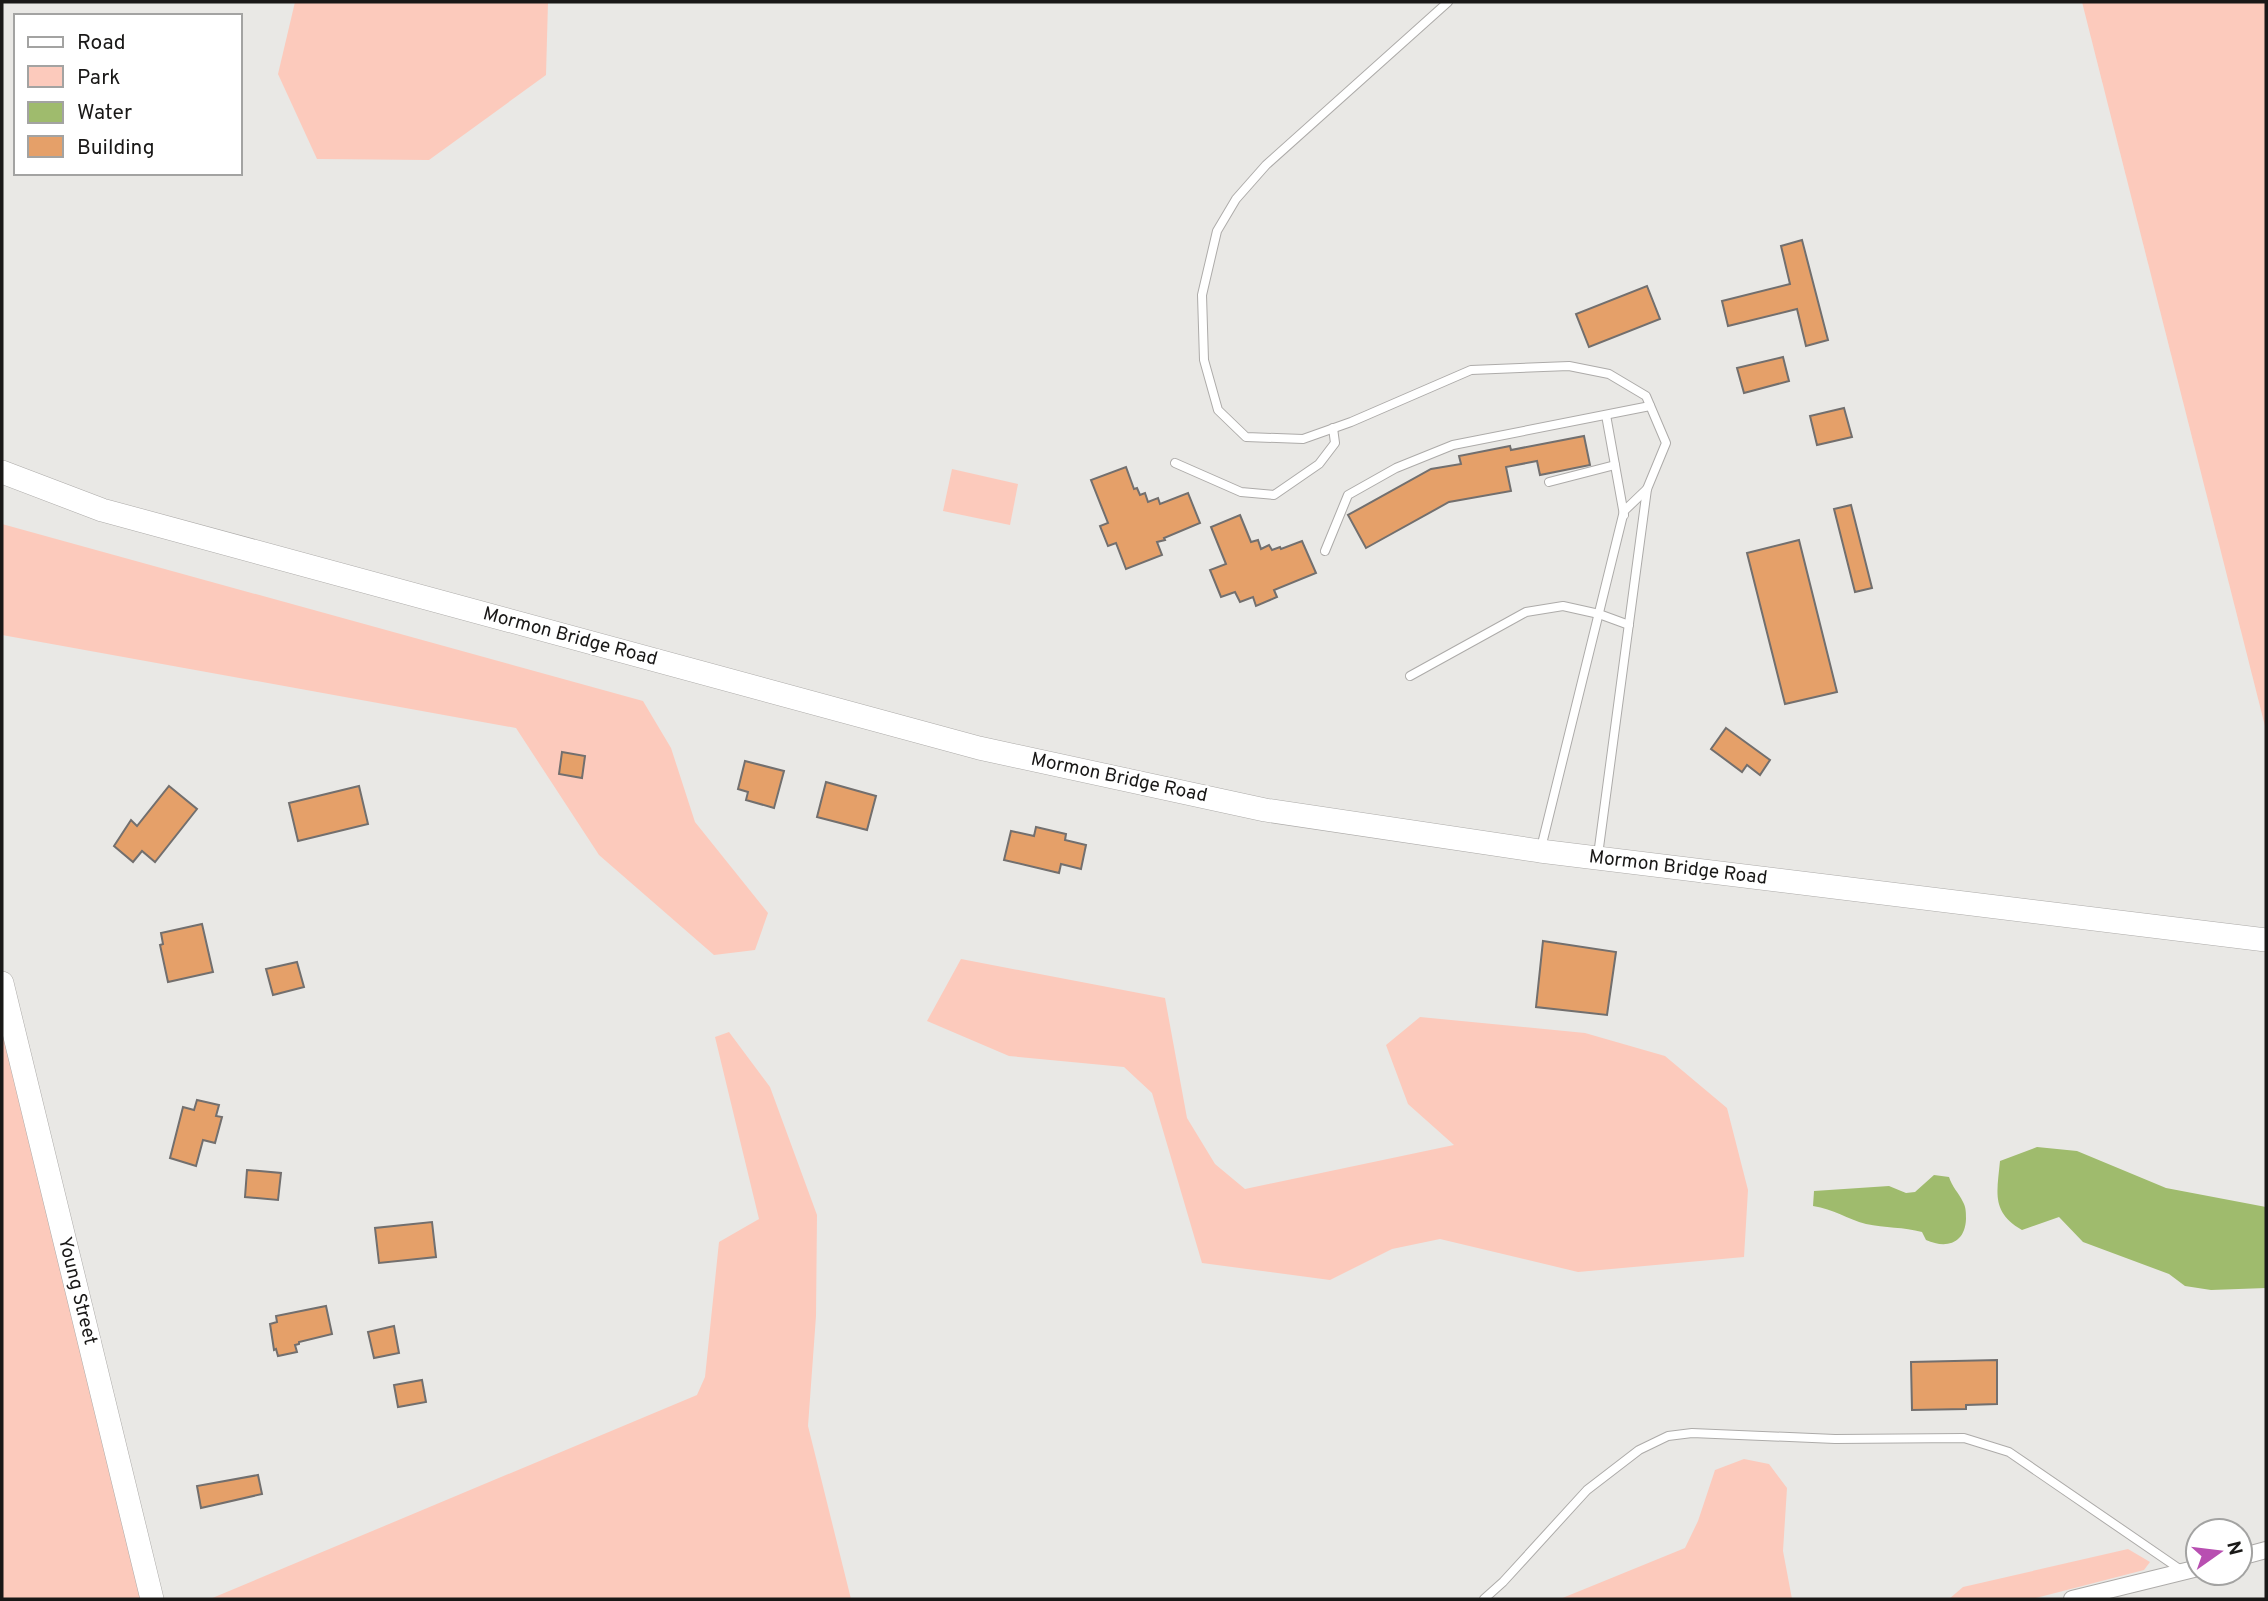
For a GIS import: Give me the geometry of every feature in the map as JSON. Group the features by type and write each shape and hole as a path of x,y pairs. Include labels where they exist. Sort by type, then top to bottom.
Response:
{"main road":[{"name":"Mormon Bridge Road","path":"2,472 102,510 979,748 1265,810 1540,851 2266,940"},
{"name":"Young Street","path":"2,983 152,1599"}],"street":[{"path":"2071,1599 2184,1572"},
{"path":"2144,1582 2148,1599"}],"lane":[{"path":"1448,2 1266,165 1236,199 1217,231 1202,295 1204,360 1218,410 1246,437 1303,439 1471,370 1569,366 1609,373 1646,397 1665,443 1647,489 1598,858"},
{"path":"1325,551 1348,495 1396,468 1453,445 1650,406"},
{"path":"1606,415 1624,515"},
{"path":"1175,463 1241,492 1274,495 1318,464 1335,443 1333,428"},
{"path":"1549,482 1615,465"},
{"path":"1540,851 1625,511 1647,489"},
{"path":"1410,676 1526,612 1563,606 1599,614 1629,625"},
{"path":"1484,1599 1503,1582 1587,1490 1639,1450 1668,1436 1692,1433 1835,1439 1964,1438 2008,1452 2184,1565"}],"green space":[{"path":"295,2 548,2 546,75 429,160 317,159 278,74"},
{"path":"2082,2 2266,2 2266,730"},
{"path":"952,469 1018,484 1010,525 943,511"},
{"path":"2,524 643,701 671,748 695,822 768,913 755,950 714,955 599,855 516,728 2,635"},
{"path":"961,959 1165,998 1187,1118 1215,1164 1245,1189 1454,1145 1408,1104 1386,1045 1420,1017 1585,1033 1665,1056 1727,1108 1748,1190 1744,1257 1578,1272 1440,1239 1392,1249 1330,1280 1202,1263 1152,1093 1124,1067 1009,1056 927,1021"},
{"path":"2,1024 142,1599 2,1599"},
{"path":"729,1032 770,1087 817,1215 816,1316 808,1426 851,1599 210,1599 697,1395 705,1377 719,1242 759,1219 715,1037"},
{"path":"1744,1459 1769,1464 1787,1488 1783,1551 1792,1599 1560,1599 1685,1548 1698,1521 1715,1470"},
{"path":"2128,1549 2150,1562 2144,1570 2032,1599 1949,1599 1963,1587"}],"water":[{"path":"2037,1147 2077,1151 2166,1188 2266,1207 2266,1288 2211,1290 2185,1286 2169,1274 2083,1242 2059,1217 2022,1230 2005,1216 1998,1201 2000,1161"},
{"path":"1934,1175 1949,1177 1965,1208 1966,1219 1962,1234 1947,1244 1926,1240 1922,1232 1866,1224 1813,1206 1814,1191 1889,1186 1906,1193 1915,1192"}],"building":[{"path":"1802,240 1828,340 1806,346 1797,309 1728,326 1722,301 1790,284 1781,246"},
{"path":"1647,286 1660,319 1589,347 1576,314"},
{"path":"1783,357 1789,381 1744,393 1737,368"},
{"path":"1844,408 1852,437 1817,445 1810,416"},
{"path":"1584,436 1590,465 1540,475 1537,461 1506,467 1511,491 1449,502 1366,548 1348,515 1431,469 1461,464 1459,456 1510,446 1511,450"},
{"path":"1126,467 1134,489 1137,488 1140,495 1145,493 1148,502 1158,498 1160,504 1188,493 1200,523 1157,542 1162,555 1126,569 1116,543 1108,546 1100,526 1108,523 1091,480"},
{"path":"1851,505 1872,588 1855,592 1834,509"},
{"path":"1240,515 1251,542 1258,540 1261,549 1269,545 1272,550 1281,549 1302,541 1316,573 1274,590 1277,597 1256,606 1253,597 1240,602 1235,592 1221,597 1210,570 1226,564 1211,527"},
{"path":"1799,540 1837,692 1785,704 1747,553"},
{"path":"1726,728 1770,760 1760,775 1747,765 1742,772 1711,749"},
{"path":"562,752 585,756 582,778 559,774"},
{"path":"745,761 784,771 774,808 746,800 748,792 738,789"},
{"path":"826,782 876,796 867,830 817,817"},
{"path":"169,786 197,809 155,862 142,851 133,862 114,846 131,820 137,826"},
{"path":"359,786 368,824 298,841 289,803"},
{"path":"1036,827 1066,834 1065,840 1086,845 1081,869 1061,864 1059,873 1004,860 1011,831 1034,836"},
{"path":"202,924 213,972 168,982 160,945 163,944 161,933"},
{"path":"1543,941 1616,952 1607,1015 1536,1007"},
{"path":"297,962 304,987 273,995 266,969"},
{"path":"197,1100 219,1105 216,1116 222,1117 215,1143 203,1140 196,1166 170,1158 183,1107 194,1110"},
{"path":"247,1170 281,1173 278,1200 245,1197"},
{"path":"432,1222 436,1257 379,1263 375,1228"},
{"path":"326,1306 332,1334 299,1342 295,1345 297,1352 278,1356 276,1349 274,1350 270,1324 277,1322 276,1316"},
{"path":"394,1326 399,1353 374,1358 368,1332"},
{"path":"1997,1360 1997,1404 1966,1405 1966,1409 1912,1410 1911,1362"},
{"path":"422,1380 426,1402 398,1407 394,1385"},
{"path":"258,1475 262,1494 201,1508 197,1486"}]}
